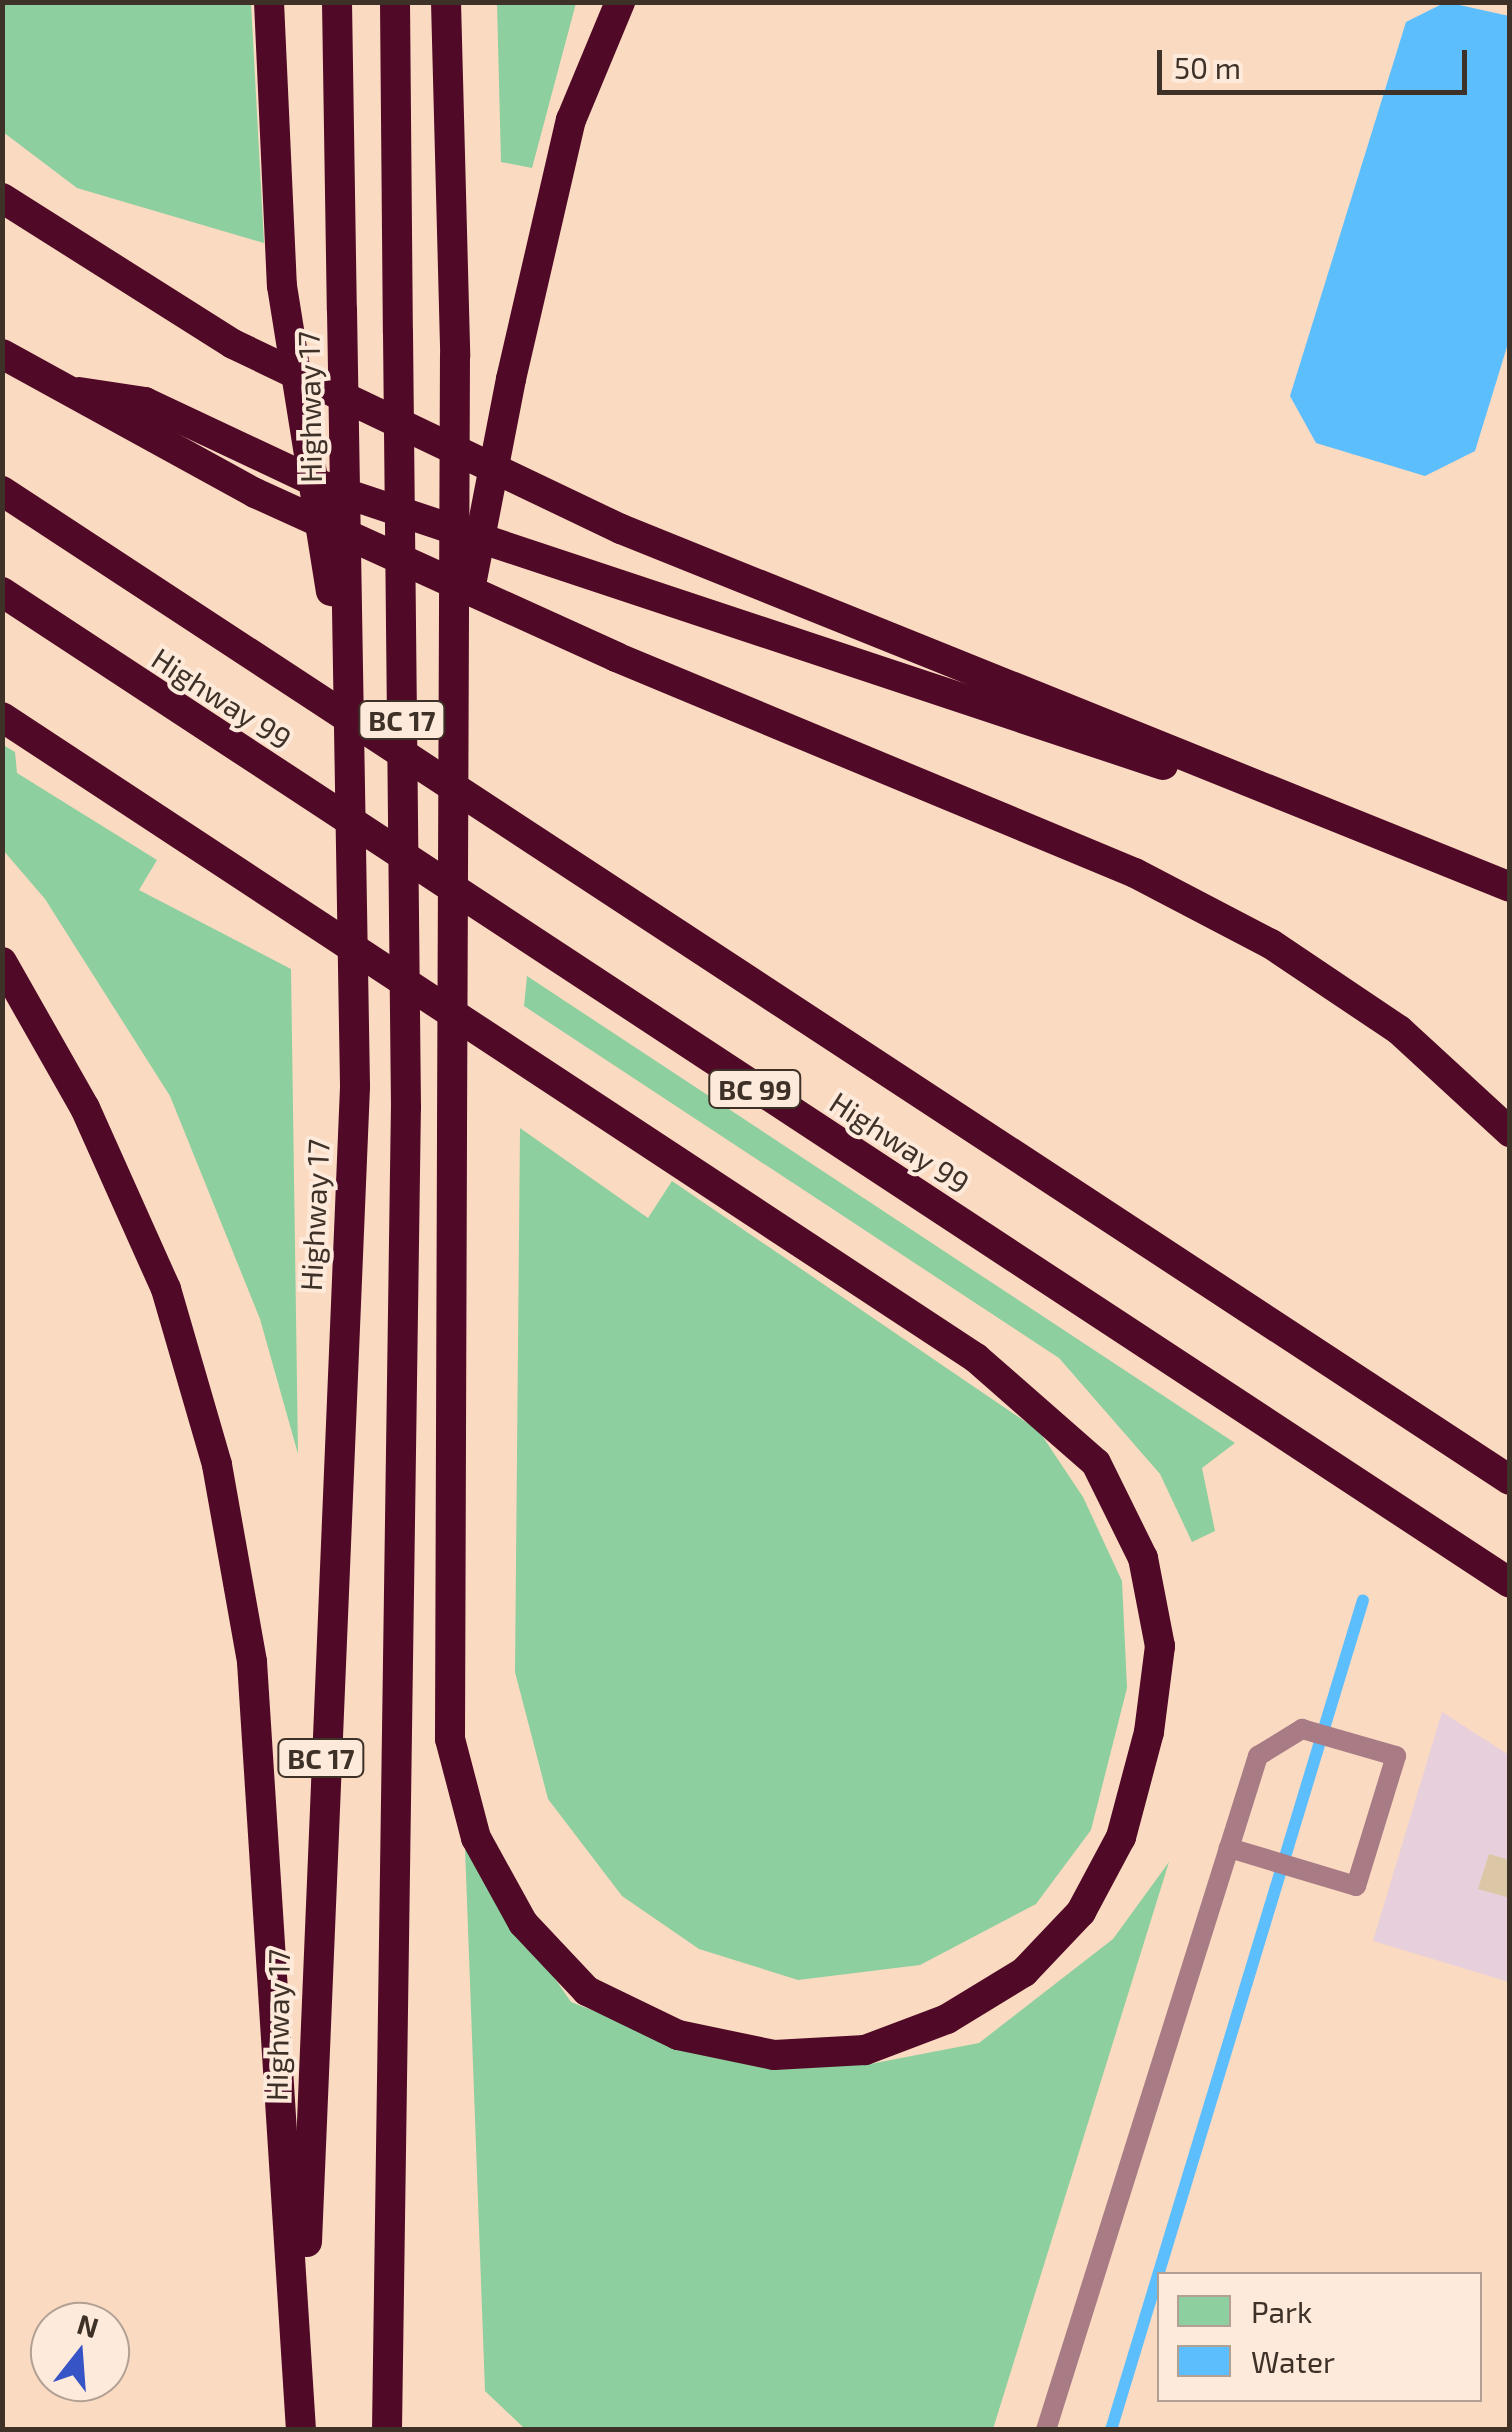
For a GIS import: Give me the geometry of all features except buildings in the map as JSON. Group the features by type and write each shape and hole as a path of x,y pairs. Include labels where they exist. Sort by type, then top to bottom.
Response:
{"highway":[{"path":"269,2 282,286 348,698"},
{"name":"Highway 17","path":"302,2430 315,1887 355,1086 337,2"},
{"name":"BC 17","path":"387,2430 406,1107 395,2"},
{"path":"2,716 976,1358 1038,1403 1096,1462 1143,1558 1160,1646 1149,1732 1121,1837 1081,1912 1024,1972 948,2019 865,2050 774,2054 678,2035 587,1991 524,1922 476,1838 450,1739 452,1132 458,652 446,2"},
{"path":"458,652 511,379 571,120 620,2"},
{"path":"2,198 234,344 620,529 1464,864 1510,888"},
{"path":"2,354 56,388 255,493 616,657 1135,873 1271,944 1399,1030 1510,1132"},
{"path":"56,388 145,402 326,487 1464,864"},
{"name":"Highway 99","path":"2,491 1510,1480"},
{"name":"Highway 99","path":"2,592 1510,1583"},
{"path":"2,962 86,1108 166,1289 216,1465 252,1662 302,2430"}],"lane":[{"path":"1046,2430 1258,1756 1302,1728 1396,1756 1356,1886 1230,1848"}],"shaded area":[{"path":"1442,1712 1509,1755 1509,1982 1373,1941"}],"green space":[{"path":"2,3 251,3 264,243 77,188 3,132"},
{"path":"497,3 576,3 532,168 501,162"},
{"path":"3,745 15,752 17,773 157,860 139,890 291,969 298,1454 260,1319 170,1096 45,899 3,850"},
{"path":"527,976 1235,1443 1202,1468 1215,1531 1192,1542 1160,1474 1059,1358 524,1006"},
{"path":"520,1128 648,1218 672,1181 1039,1431 1083,1497 1122,1581 1127,1688 1091,1830 1036,1904 920,1965 798,1980 699,1949 622,1896 548,1799 515,1672"},
{"path":"465,1847 571,2002 706,2054 865,2065 979,2043 1113,1939 1169,1862 993,2429 525,2429 485,2391"}],"water":[{"path":"1446,2 1509,16 1510,337 1475,451 1425,476 1316,443 1290,396 1406,22"}],"waterway":[{"path":"1159,2272 1363,1600"},
{"path":"1111,2430 1157,2278"}]}
